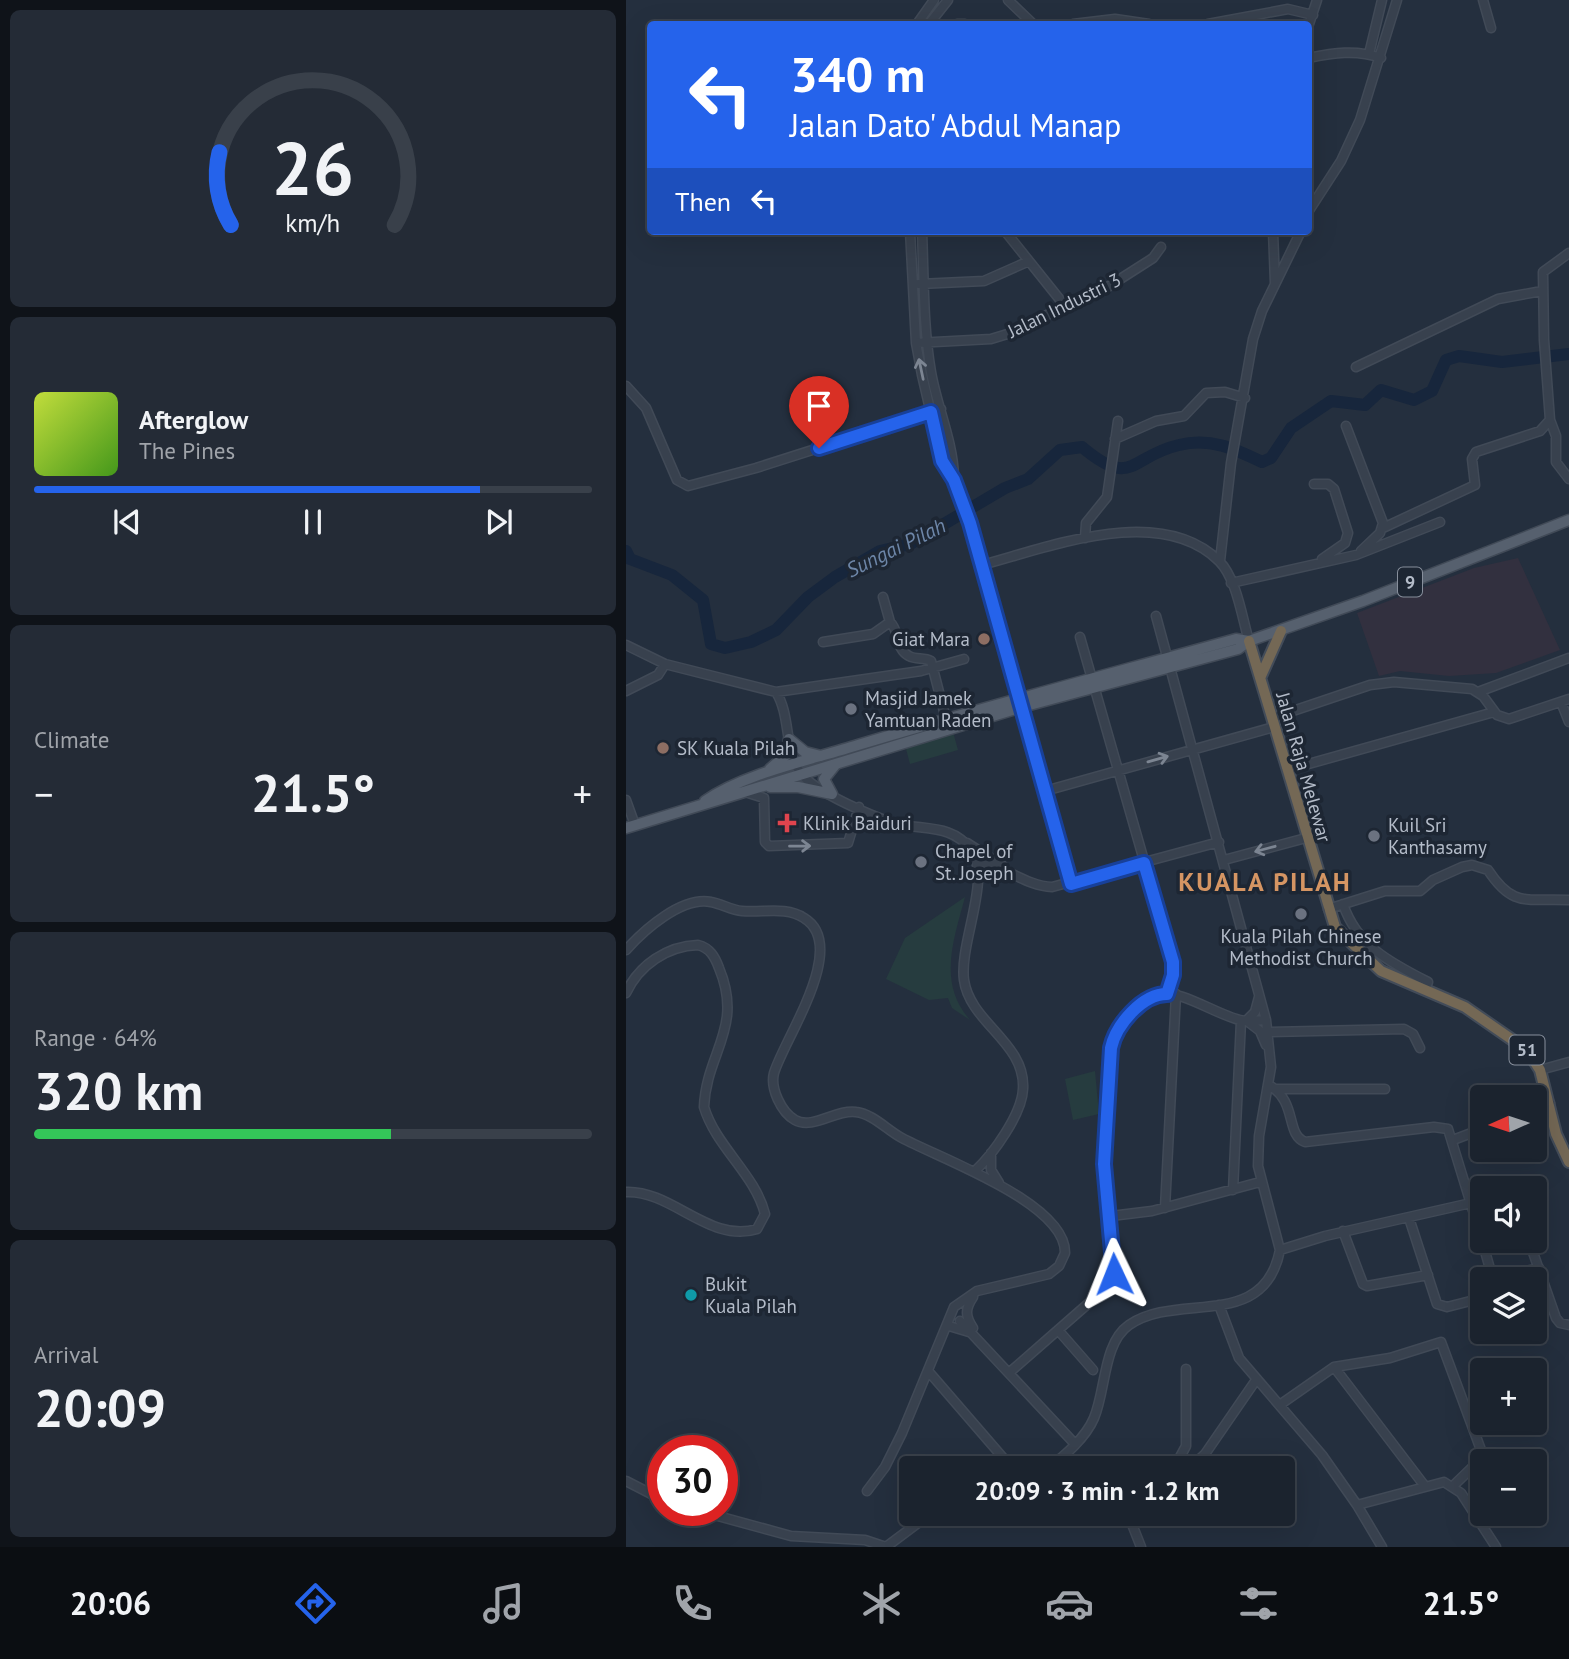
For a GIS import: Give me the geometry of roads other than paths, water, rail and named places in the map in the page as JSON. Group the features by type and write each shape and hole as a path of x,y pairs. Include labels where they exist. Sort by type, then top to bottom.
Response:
{"highway":[{"path":"1260,679 1264,664 1281,631"},
{"name":"Jalan Raja Melewar","path":"1249,641 1306,838 1335,927 1368,961 1395,978 1465,1007 1502,1029 1527,1050 1540,1070 1558,1142 1569,1162"}],"main road":[{"name":"9","path":"702,803 718,792 849,757 1021,703 1169,662 1238,649 1249,641 1569,520"},
{"name":"9","path":"798,769 822,756 946,719 1021,703"},
{"path":"760,782 781,762 789,739 805,752 822,756"},
{"path":"832,794 824,784 826,773 849,757"},
{"name":"9","path":"630,827 702,803 745,793 760,782"},
{"path":"760,782 832,794"}],"street":[{"path":"919,21 934,0"},
{"path":"932,21 949,0"},
{"path":"1008,0 1030,21"},
{"path":"1310,21 1317,0"},
{"path":"1369,54 1382,0"},
{"path":"1312,205 1350,142 1381,58 1397,0"},
{"path":"1483,0 1491,28"},
{"path":"1224,21 1288,9 1313,15"},
{"path":"1312,58 1337,52 1369,54 1381,58"},
{"path":"910,235 915,343 942,461 954,480 970,523 1071,884"},
{"path":"922,235 927,343 954,462 954,480"},
{"path":"1008,235 1065,306"},
{"path":"1273,235 1274,286"},
{"path":"1249,641 1231,583 1220,561 1231,463 1245,398 1253,339 1274,286 1299,235"},
{"name":"Jalan Industri 3","path":"915,343 991,339 1014,332 1103,290 1153,258 1161,247"},
{"path":"1569,253 1545,268 1542,291 1551,420 1556,436 1556,462 1569,479"},
{"path":"913,284 984,281 1027,262"},
{"path":"1356,367 1498,299 1542,291"},
{"path":"626,386 646,408 677,480 688,486 757,468 940,409"},
{"path":"1115,439 1156,421 1184,416 1206,393 1225,392 1245,398"},
{"path":"1356,555 1383,528 1475,485 1473,454 1540,431 1551,420"},
{"path":"1085,538 1086,523 1107,497 1118,421"},
{"path":"1346,425 1383,528"},
{"path":"1310,565 1342,546 1348,533 1334,489 1328,484 1314,484"},
{"path":"1231,583 1356,555 1440,522"},
{"path":"982,565 1085,538 1145,532 1173,535 1220,561"},
{"path":"883,597 898,644 906,655 928,659 946,719"},
{"path":"1062,1456 1075,1444 1093,1420 1104,1392 1113,1347 1123,1330 1134,1322 1160,1314 1219,1305 1255,1293 1272,1274 1280,1250 1258,1166 1259,1136 1272,1087 1266,1020 1156,616"},
{"path":"823,642 873,634 890,622"},
{"path":"1080,637 1173,962 1165,1208"},
{"path":"626,645 665,664 776,692 932,668 964,659"},
{"path":"1045,791 1193,749 1381,683 1450,685 1478,692 1569,658"},
{"path":"626,691 658,676 665,664"},
{"path":"776,692 798,769 832,794 895,823 946,831 984,851 1010,871"},
{"path":"1478,692 1494,712 1509,719 1565,700 1569,722"},
{"path":"1287,771 1494,712"},
{"path":"745,793 764,798 765,842 769,846 848,843 859,807"},
{"path":"626,800 630,827"},
{"path":"1224,860 1306,838"},
{"path":"964,842 977,861 978,880 963,962 966,988 973,1003 1020,1065 1023,1079 1018,1112 992,1150 972,1170"},
{"path":"977,861 1010,871 1043,887 1071,884 1219,842"},
{"path":"1328,909 1385,891 1420,891 1439,877 1472,865 1488,870 1498,886 1509,896 1569,900"},
{"path":"626,950 675,911 693,902 714,902 740,911 789,911 804,917 817,932 820,953 807,1001 774,1073 774,1088 790,1117 803,1122 839,1113 858,1112 903,1139 1000,1185 1057,1227 1064,1241 1065,1253 1059,1266 1049,1274 977,1291 941,1334"},
{"path":"1343,904 1357,934 1392,964 1428,982 1425,989"},
{"path":"626,993 638,972 671,951 698,944 715,959 728,995 729,1012 704,1107 718,1134 760,1198 764,1221 757,1229 736,1232 713,1225 654,1198 626,1192"},
{"path":"1233,1190 1245,1021 1257,1009 1258,984"},
{"path":"1010,1372 1111,1282 1114,1265 1104,1164 1112,1042 1140,1004 1160,994 1171,994 1245,1021 1264,1037 1271,1067"},
{"path":"1245,1021 1266,1020"},
{"path":"1268,1032 1404,1029 1412,1034 1420,1048"},
{"path":"1540,1070 1569,1062"},
{"path":"1272,1087 1385,1088"},
{"path":"1272,1087 1285,1097 1296,1135 1305,1142 1439,1126 1448,1129 1470,1200"},
{"path":"1453,1140 1470,1134"},
{"path":"992,1150 991,1170 1000,1185"},
{"path":"1245,1186 1258,1166"},
{"path":"972,1170 991,1170"},
{"path":"1111,1216 1165,1208 1260,1181"},
{"path":"1245,1186 1267,1202"},
{"path":"1280,1250 1343,1231 1470,1203"},
{"path":"1409,1218 1440,1307 1470,1301"},
{"path":"1343,1231 1363,1284 1367,1286 1428,1275"},
{"path":"1547,1292 1556,1318 1560,1323 1569,1325"},
{"path":"1219,1305 1236,1353 1256,1380 1281,1404 1322,1455 1382,1547"},
{"path":"867,1491 902,1433 929,1372 941,1334 960,1314"},
{"path":"960,1314 976,1336 1075,1444"},
{"path":"949,1326 976,1336"},
{"path":"1058,1330 1093,1370"},
{"path":"1281,1404 1334,1367 1390,1358 1441,1342 1482,1458 1453,1486"},
{"path":"1334,1367 1424,1485"},
{"path":"1181,1456 1186,1446 1186,1369"},
{"path":"929,1372 1002,1456"},
{"path":"1203,1456 1256,1380"},
{"path":"626,1481 647,1492"},
{"path":"1357,1505 1368,1505 1424,1485 1443,1482 1453,1486 1496,1547"},
{"path":"738,1521 791,1536 865,1540 886,1547 914,1526"},
{"path":"1133,1526 1141,1547"}],"waterway":[{"name":"Sungai Pilah","path":"626,551 630,559 672,575 703,600 711,644 725,648 751,642 776,630 808,597 835,577 880,551 910,544 1005,488 1028,479 1060,450 1082,447 1099,460 1122,468 1163,450 1201,442 1232,449 1262,462 1271,458 1291,428 1331,401 1365,405 1381,390 1414,400 1432,391 1446,360 1459,356 1502,362 1569,354"}],"place":[{"name":"Giat Mara","path":"984,639"},
{"name":"Masjid Jamek Yamtuan Raden","path":"851,709"},
{"name":"SK Kuala Pilah","path":"663,748"},
{"name":"Klinik Baiduri","path":"787,823"},
{"name":"Kuil Sri Kanthasamy","path":"1374,836"},
{"name":"Chapel of St. Joseph","path":"921,862"},
{"name":"Kuala Pilah Chinese Methodist Church","path":"1301,914"},
{"name":"Bukit Kuala Pilah","path":"691,1295"}],"district":[{"name":"KUALA PILAH","path":"1265,882"}]}
